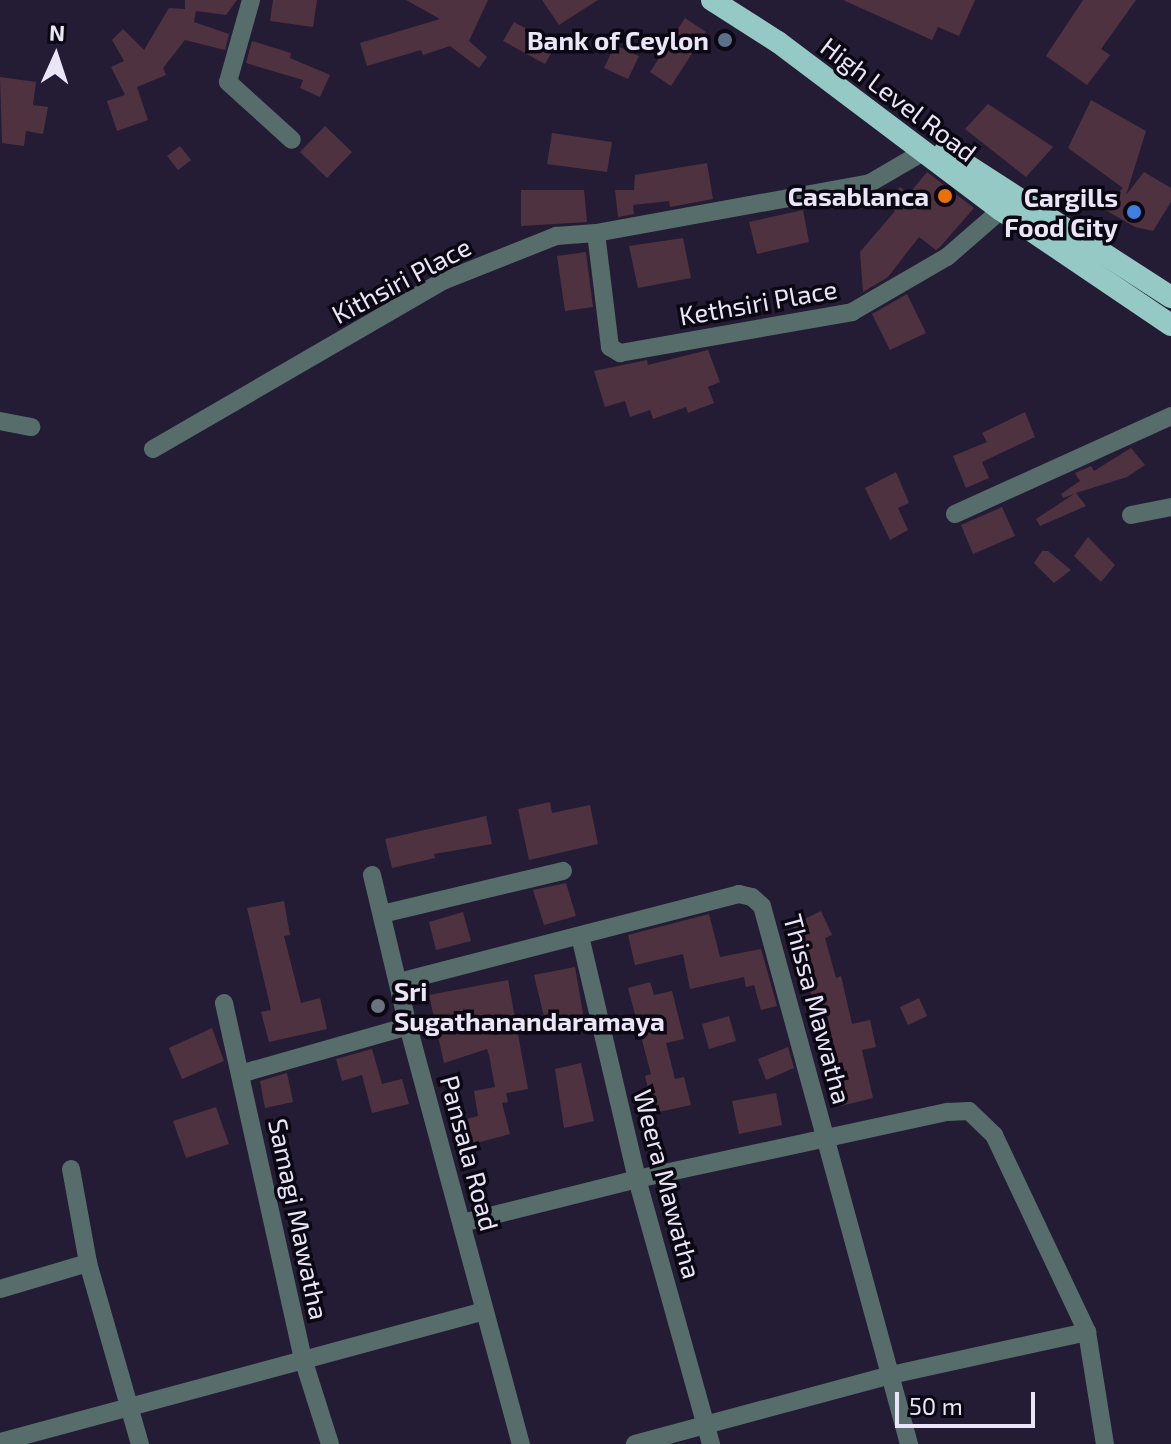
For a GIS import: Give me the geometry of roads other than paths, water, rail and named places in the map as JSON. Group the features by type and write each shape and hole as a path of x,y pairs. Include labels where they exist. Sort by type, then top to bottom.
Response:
{"highway":[{"name":"High Level Road","path":"712,0 778,42 1001,210 1171,325"},
{"name":"High Level Road","path":"738,0 786,31 958,161 1171,297"}],"street":[{"path":"251,0 228,82 292,140"},
{"name":"Kithsiri Place","path":"153,449 443,281 556,236 596,233 870,183 923,152"},
{"name":"Kethsiri Place","path":"596,233 610,347 620,353 852,312 947,257 1001,210"},
{"path":"955,514 1171,416"},
{"path":"0,421 31,427"},
{"path":"1131,515 1171,507"},
{"path":"382,914 563,871"},
{"name":"Pansala Road","path":"372,875 408,1026 521,1444"},
{"name":"Thissa Mawatha","path":"399,982 739,894 752,897 767,916 909,1444"},
{"name":"Weera Mawatha","path":"580,936 637,1179 709,1435"},
{"name":"Samagi Mawatha","path":"224,1003 303,1359 330,1444"},
{"path":"240,1074 408,1026"},
{"path":"462,1223 637,1179 948,1112 969,1111 994,1135 1087,1332 1105,1444"},
{"path":"71,1169 88,1263 140,1444"},
{"path":"0,1289 88,1263"},
{"path":"0,1442 485,1311"},
{"path":"635,1444 709,1435 891,1375 1087,1332"}],"place":[{"name":"Bank of Ceylon","path":"725,40"},
{"name":"Casablanca","path":"945,196"},
{"name":"Cargills Food City","path":"1134,212"},
{"name":"Sri Sugathanandaramaya","path":"378,1006"}]}
